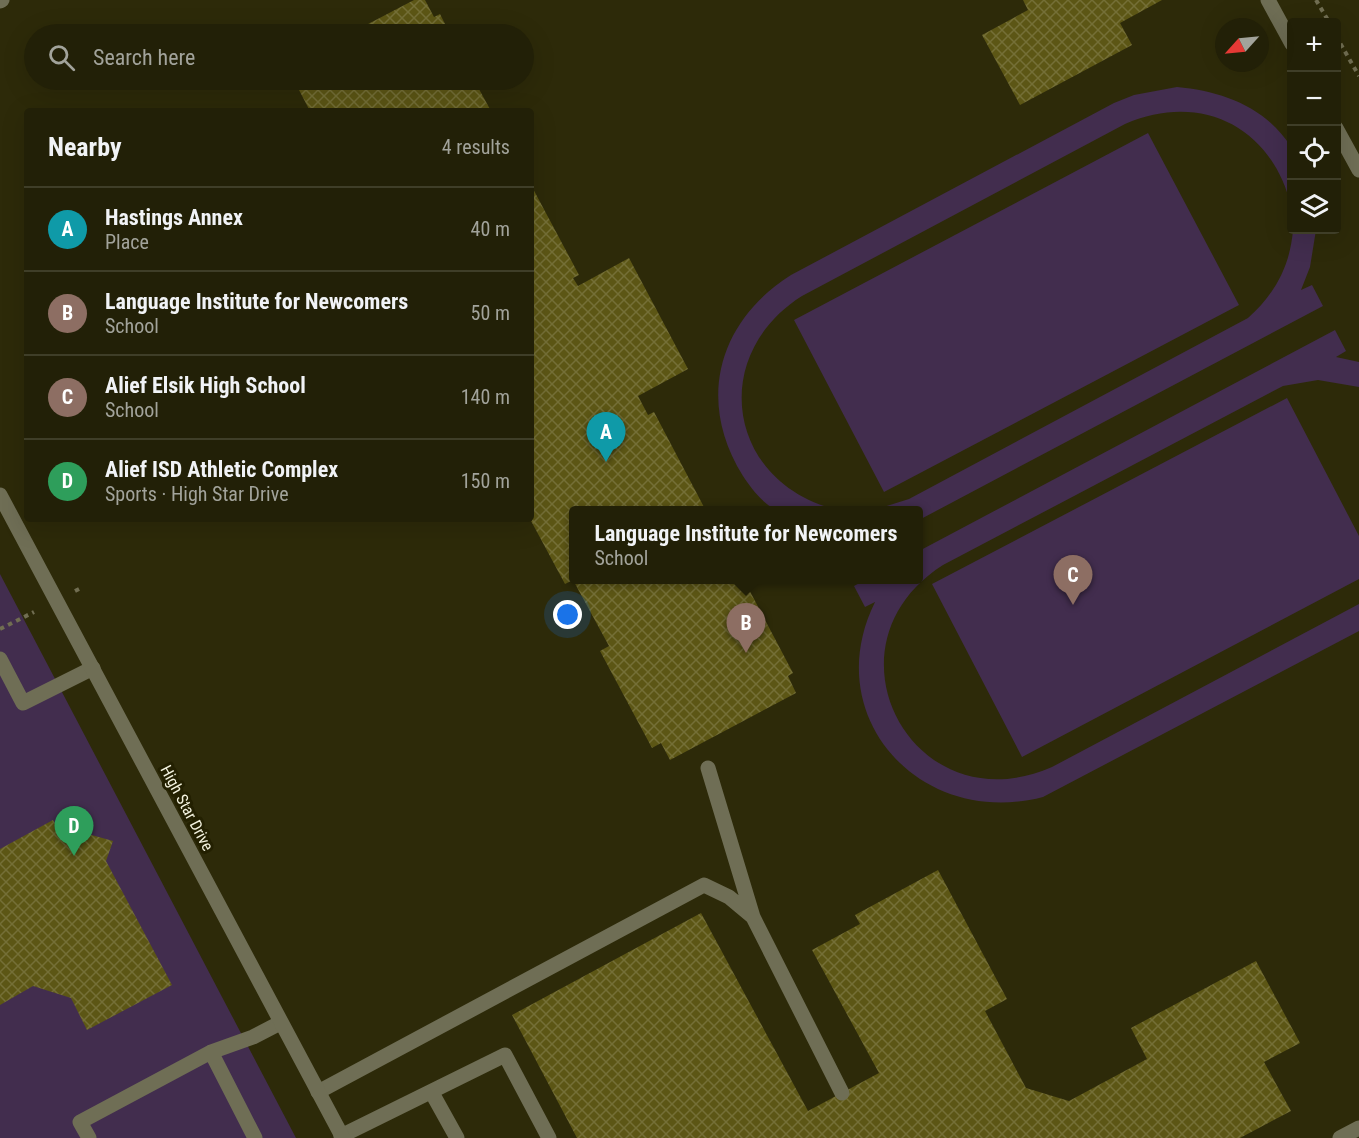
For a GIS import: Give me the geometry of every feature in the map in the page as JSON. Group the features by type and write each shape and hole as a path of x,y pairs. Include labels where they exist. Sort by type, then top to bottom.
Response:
{"street":[{"path":"1268,0 1287,35"},
{"path":"1341,137 1359,170"},
{"name":"High Star Drive","path":"0,495 342,1137"},
{"path":"0,659 23,703 93,668"},
{"path":"708,768 753,917 842,1093"},
{"path":"318,1092 704,885 729,897 753,917"},
{"path":"89,1138 80,1122 211,1052 253,1037 280,1023"},
{"path":"211,1052 255,1138"},
{"path":"342,1137 505,1055 549,1138"},
{"path":"432,1093 457,1138"},
{"path":"1340,1138 1359,1128"}],"path":[{"path":"1316,0 1327,18"},
{"path":"1341,45 1359,76"},
{"path":"75,591 81,588"},
{"path":"0,629 34,612"}],"shaded area":[{"path":"1177,87 1210,92 1256,111 1269,121 1287,141 1287,194 1282,178 1268,155 1250,137 1229,123 1206,115 1180,112 1153,115 1125,124 802,296 772,321 752,351 743,383 743,416 753,447 773,474 801,496 827,506 769,505 743,476 729,448 720,419 718,392 722,365 731,339 746,315 766,294 791,275 1114,103 1134,95"},
{"path":"1148,133 1239,305 884,492 794,320"},
{"path":"1292,234 1315,234 1310,267 1301,290 1312,285 1323,306 923,518 923,506 887,506 909,499 1248,318 1273,289 1285,267"},
{"path":"1335,330 1346,351 1336,357 1359,362 1359,387 1318,380 1283,386 943,565 923,583 923,549"},
{"path":"1287,398 1359,536 1359,579 1022,757 932,584"},
{"path":"0,574 296,1138 0,1138"},
{"path":"858,584 922,584 906,599 887,639 885,681 898,719 923,751 958,773 1002,779 1052,767 1359,604 1359,631 1043,797 998,803 957,796 921,780 892,755 871,723 860,685 861,645 875,602 865,607 854,586"}],"building":[{"path":"414,0 425,0 434,17 440,14 445,24 368,24"},
{"path":"1023,0 1162,0 1120,23 1132,45 1020,105 982,35 1028,10"},
{"path":"299,90 479,90 489,108 308,108"},
{"path":"534,191 579,275 573,278 578,286 629,258 688,369 638,396 648,415 654,412 703,506 569,506 569,582 565,584 532,522 534,522"},
{"path":"575,584 746,584 793,673 788,676 796,693 670,760 661,743 652,748 600,651 609,646"},
{"path":"53,820 56,825 113,841 106,861 172,985 87,1030 71,998 33,986 0,1005 0,849"},
{"path":"938,870 1007,999 985,1011 1026,1088 1069,1101 1147,1059 1131,1028 1256,961 1300,1043 1264,1062 1291,1111 1240,1138 577,1138 512,1015 701,913 808,1111 879,1073 812,950 860,924 855,915"}],"place":[{"name":"Hastings Annex","path":"606,462"},
{"name":"Alief Elsik High School","path":"1073,605"},
{"name":"Language Institute for Newcomers","path":"746,653"},
{"name":"Alief ISD Athletic Complex","path":"74,856"}]}
